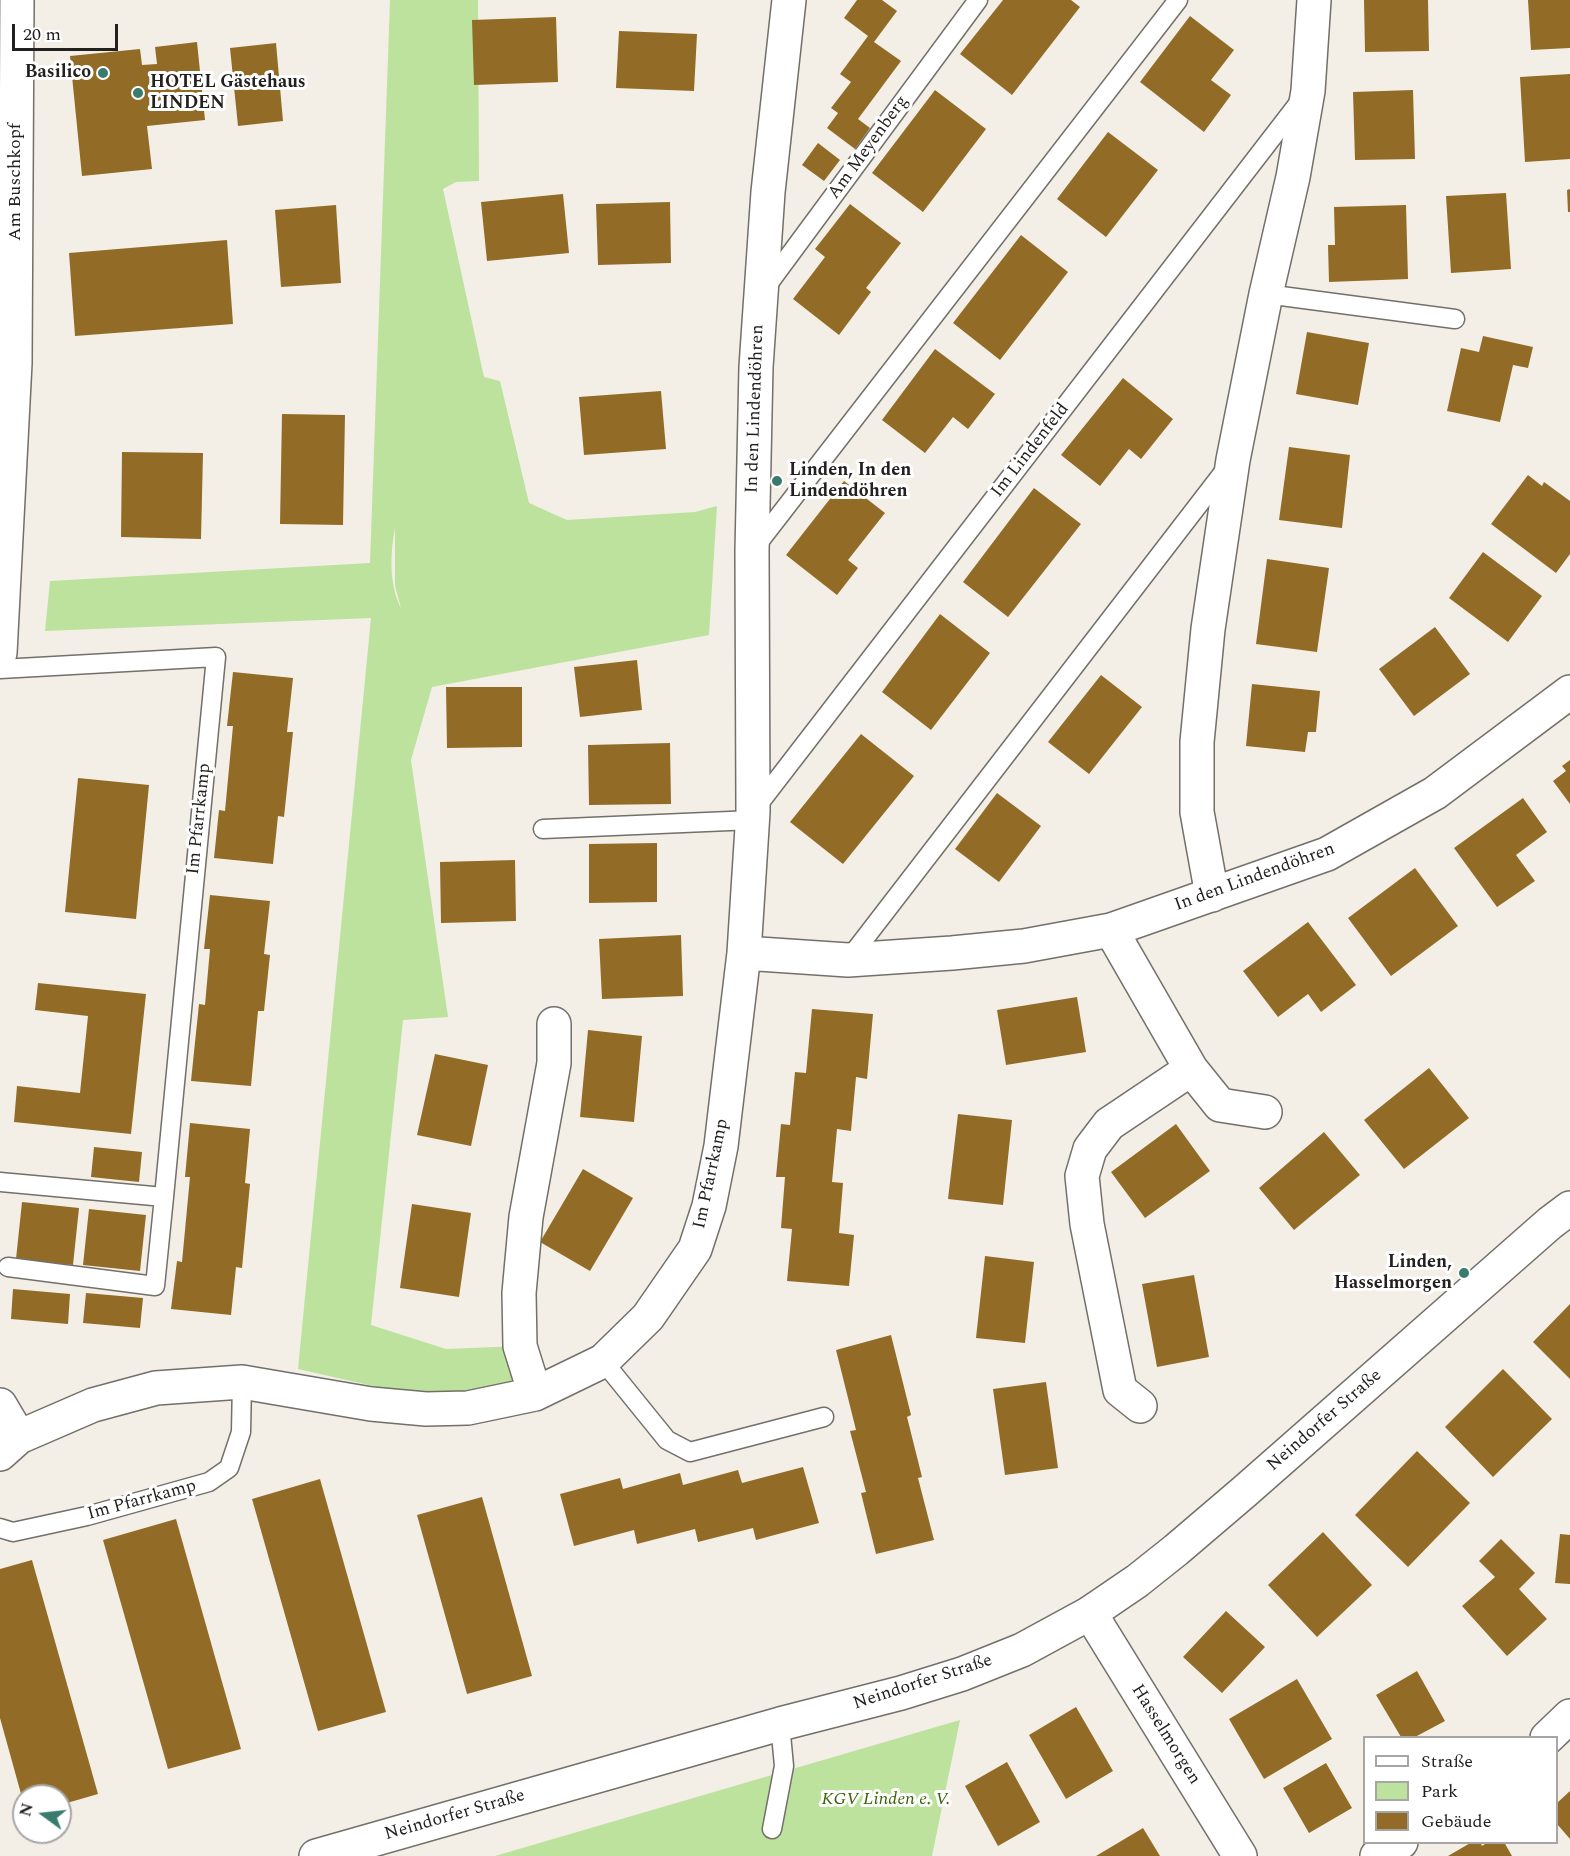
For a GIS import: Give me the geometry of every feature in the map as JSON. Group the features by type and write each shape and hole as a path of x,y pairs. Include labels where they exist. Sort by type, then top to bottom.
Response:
{"street":[{"name":"Am Buschkopf","path":"0,652 15,363 17,0"},
{"name":"In den Lindendöhren","path":"789,0 759,296 752,551 753,816 744,953 848,960 1024,946 1111,930 1328,854 1435,793 1570,692"},
{"path":"1212,895 1197,812 1197,742 1208,629 1233,460 1266,294 1293,177 1308,91 1314,0"},
{"path":"1111,930 1191,1069 1220,1105 1265,1112"},
{"name":"Im Pfarrkamp","path":"9,1445 93,1405 156,1388 242,1382 371,1404 426,1409 468,1408 535,1394 603,1360 648,1317 695,1249 709,1206 721,1146 744,953"},
{"path":"535,1394 520,1346 519,1293 526,1217 554,1063 554,1024"},
{"path":"1140,1406 1120,1390 1087,1224 1082,1176 1090,1149 1108,1124 1191,1069"},
{"name":"Neindorfer Straße","path":"316,1856 780,1724 901,1693 962,1674 1022,1650 1090,1613 1137,1581 1210,1521 1550,1223 1570,1208"},
{"path":"0,1405 9,1445"},
{"name":"Hasselmorgen","path":"1090,1613 1240,1856"},
{"path":"1377,1856 1398,1844"}],"lane":[{"name":"Am Meyenberg","path":"759,296 978,0"},
{"path":"752,551 1178,0"},
{"name":"Im Lindenfeld","path":"753,816 1308,91"},
{"path":"1266,294 1455,319"},
{"path":"848,960 1233,460"},
{"name":"Im Pfarrkamp","path":"0,669 216,657 155,1286 8,1267"},
{"path":"543,829 753,816"},
{"path":"0,1182 164,1197"},
{"path":"603,1360 667,1440 690,1452 824,1417"},
{"name":"Im Pfarrkamp","path":"0,1528 13,1532 87,1516 209,1482 229,1468 241,1432 242,1382"},
{"path":"772,1829 784,1766 780,1724"}],"green space":[{"path":"390,0 478,0 479,181 456,182 443,189 484,377 500,381 529,503 567,520 695,512 717,506 709,635 432,687 411,760 448,1017 403,1020 371,1325 446,1349 520,1346 535,1394 395,1391 298,1369 371,618 45,631 50,581 370,563","holes":["395,528 395,586 401,608 394,589 392,569"]},
{"name":"KGV Linden e. V.","path":"960,1720 932,1856 495,1856"}],"building":[{"path":"857,0 882,0 897,11 874,42 901,61 858,119 870,128 855,149 827,128 838,113 831,108 851,82 840,74 868,36 844,18"},
{"path":"1003,0 1071,0 1080,7 1012,95 960,54"},
{"path":"1364,0 1428,0 1429,51 1365,52"},
{"path":"1528,0 1570,0 1570,48 1531,50"},
{"path":"1190,16 1234,50 1211,80 1231,95 1204,132 1140,82"},
{"path":"556,17 558,82 474,85 472,20"},
{"path":"619,31 697,34 694,91 616,88"},
{"name":"HOTEL Gästehaus LINDEN","path":"197,42 205,120 147,126 152,169 82,176 70,56 140,49 142,65 157,64 155,47"},
{"path":"276,43 283,121 238,126 230,48"},
{"path":"1570,74 1570,159 1525,162 1520,77"},
{"path":"935,90 986,129 923,212 872,173"},
{"path":"1413,90 1415,159 1355,160 1353,92"},
{"path":"1108,132 1158,170 1106,237 1057,199"},
{"path":"818,143 840,160 824,181 802,165"},
{"path":"1570,189 1570,212 1568,212 1567,190"},
{"path":"1506,193 1511,269 1451,273 1446,196"},
{"path":"563,194 569,253 487,261 481,202"},
{"path":"670,202 671,263 598,265 596,204"},
{"path":"850,204 901,243 866,288 871,292 839,335 793,299 825,257 815,249"},
{"path":"336,205 341,283 281,287 275,210"},
{"path":"1406,205 1408,279 1329,282 1328,245 1335,245 1334,207"},
{"path":"1021,235 1068,272 1000,360 953,323"},
{"path":"227,240 233,324 75,336 69,253"},
{"path":"1307,332 1369,343 1358,405 1296,394"},
{"path":"1483,336 1533,347 1528,368 1513,365 1500,422 1447,411 1461,348 1479,352"},
{"path":"935,349 995,394 968,429 953,417 925,453 882,420"},
{"path":"1123,378 1173,419 1141,459 1129,449 1100,486 1061,455"},
{"path":"661,391 666,449 584,455 579,397"},
{"path":"282,414 345,415 343,525 280,524"},
{"path":"1289,447 1350,455 1342,528 1279,520"},
{"path":"122,452 203,453 201,539 121,537"},
{"path":"1528,475 1542,486 1544,482 1570,501 1570,554 1556,573 1491,524"},
{"path":"844,481 885,513 848,560 858,568 837,595 786,555"},
{"path":"1034,488 1081,524 1008,617 963,582"},
{"path":"1483,552 1542,596 1508,642 1449,598"},
{"path":"1267,559 1329,568 1317,652 1256,644"},
{"path":"940,614 990,653 931,730 882,692"},
{"path":"1435,627 1470,674 1414,716 1379,669"},
{"path":"637,660 642,710 580,717 574,667"},
{"path":"233,672 293,678 287,732 293,732 284,817 278,816 273,864 214,858 219,810 225,811 233,726 227,726"},
{"path":"1101,675 1142,707 1089,774 1048,742"},
{"path":"1252,684 1320,691 1316,732 1308,732 1305,752 1246,746"},
{"path":"446,687 522,687 522,747 447,748"},
{"path":"861,734 914,776 843,864 790,822"},
{"path":"670,743 671,804 589,805 588,745"},
{"path":"1570,760 1570,804 1553,781 1566,771 1562,766"},
{"path":"78,778 149,785 136,919 65,912"},
{"path":"997,793 1041,826 999,882 955,849"},
{"path":"1523,798 1547,832 1516,855 1535,881 1497,907 1454,848"},
{"path":"657,843 657,902 589,903 589,844"},
{"path":"515,860 516,921 441,923 440,862"},
{"path":"1415,868 1458,926 1391,976 1348,918"},
{"path":"210,895 270,901 264,954 270,955 264,1011 258,1011 251,1086 191,1081 199,1004 205,1005 210,949 204,949"},
{"path":"1308,922 1356,985 1321,1012 1308,994 1278,1017 1243,971"},
{"path":"681,935 683,996 602,999 599,939"},
{"path":"38,983 146,994 131,1134 14,1122 17,1086 80,1093 88,1016 35,1010"},
{"path":"1077,997 1086,1052 1006,1065 997,1010"},
{"path":"812,1009 873,1014 867,1079 856,1077 851,1131 837,1129 832,1182 843,1183 839,1233 854,1235 849,1286 787,1281 792,1229 781,1228 785,1177 776,1177 781,1124 790,1125 795,1072 806,1073"},
{"path":"588,1030 642,1036 634,1122 580,1117"},
{"path":"435,1054 488,1065 471,1146 417,1135"},
{"path":"1429,1068 1469,1118 1404,1169 1364,1120"},
{"path":"958,1114 1012,1120 1003,1205 948,1199"},
{"path":"190,1123 250,1129 245,1183 250,1184 242,1268 236,1267 231,1315 171,1309 177,1261 182,1262 190,1177 185,1177"},
{"path":"1176,1124 1210,1171 1145,1218 1111,1172"},
{"path":"1324,1132 1360,1175 1294,1230 1259,1188"},
{"path":"94,1147 142,1152 139,1182 91,1177"},
{"path":"583,1169 633,1198 590,1271 540,1242"},
{"path":"22,1202 79,1208 73,1265 16,1259"},
{"path":"412,1204 471,1213 459,1297 400,1288"},
{"path":"89,1209 146,1215 140,1271 83,1265"},
{"path":"985,1256 1034,1262 1025,1343 976,1338"},
{"path":"1194,1275 1209,1357 1157,1367 1142,1284"},
{"path":"13,1289 70,1294 68,1324 11,1319"},
{"path":"86,1293 143,1298 140,1328 83,1323"},
{"path":"1570,1304 1570,1379 1533,1342"},
{"path":"891,1335 911,1415 907,1417 922,1477 918,1478 934,1540 876,1554 861,1493 866,1492 850,1431 856,1430 836,1350"},
{"path":"1503,1369 1552,1419 1493,1477 1445,1427"},
{"path":"1046,1382 1058,1468 1005,1475 993,1389"},
{"path":"1417,1451 1470,1503 1408,1567 1355,1515"},
{"path":"803,1467 819,1523 756,1540 753,1528 698,1542 695,1529 637,1544 634,1530 574,1546 560,1494 620,1478 623,1489 680,1473 683,1485 738,1470 742,1483"},
{"path":"320,1479 386,1712 318,1731 252,1499"},
{"path":"482,1497 532,1676 467,1694 417,1515"},
{"path":"176,1519 241,1749 168,1769 103,1540"},
{"path":"1323,1532 1372,1585 1317,1637 1268,1585"},
{"path":"1560,1534 1570,1535 1570,1584 1555,1583"},
{"path":"1501,1539 1535,1573 1519,1589 1547,1619 1507,1656 1462,1606 1495,1577 1479,1561"},
{"path":"32,1560 98,1794 72,1802 72,1784 18,1784 0,1718 0,1569"},
{"path":"1226,1611 1265,1647 1222,1693 1183,1657"},
{"path":"1417,1671 1445,1721 1417,1736 1400,1736 1376,1695"},
{"path":"1297,1679 1332,1739 1264,1779 1229,1719"},
{"path":"1076,1707 1113,1771 1066,1799 1029,1735"},
{"path":"1007,1762 1040,1822 998,1846 965,1786"},
{"path":"1326,1763 1352,1808 1309,1833 1283,1788"},
{"path":"1570,1791 1570,1839 1558,1825 1558,1802"},
{"path":"1143,1828 1160,1856 1096,1856"},
{"path":"1469,1844 1481,1844 1482,1846 1505,1844 1512,1856 1448,1856"}],"place":[{"name":"Basilico","path":"103,73"},
{"name":"HOTEL Gästehaus LINDEN","path":"138,93"},
{"name":"Linden, In den Lindendöhren","path":"777,481"},
{"name":"Linden, Hasselmorgen","path":"1464,1273"}]}
